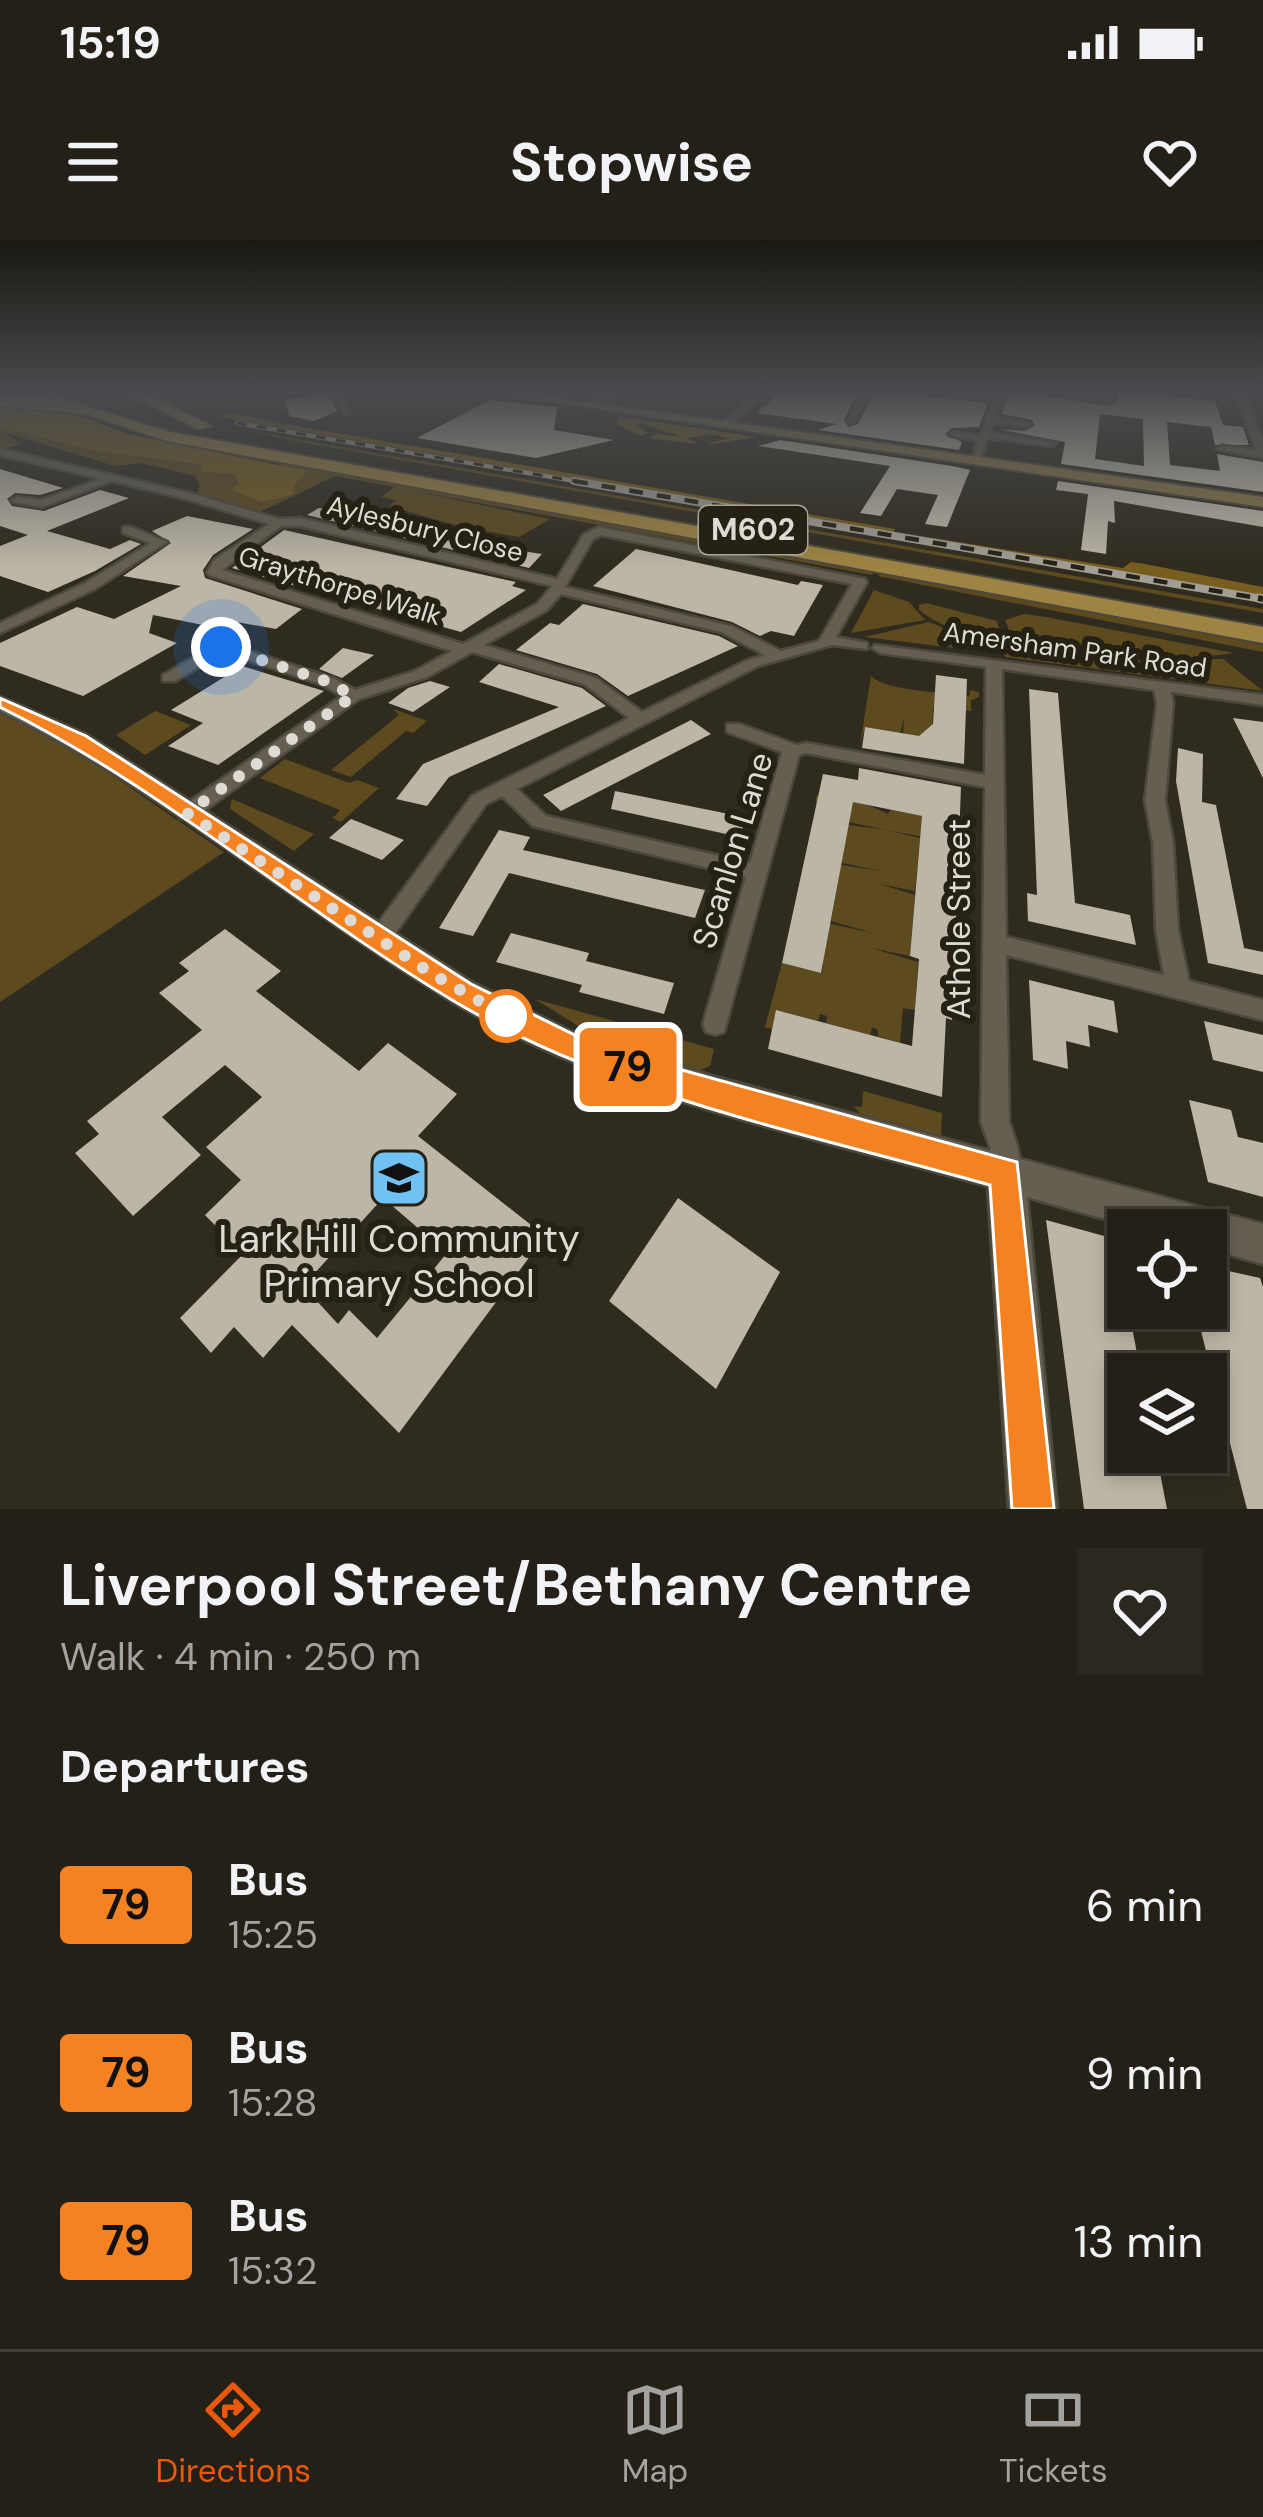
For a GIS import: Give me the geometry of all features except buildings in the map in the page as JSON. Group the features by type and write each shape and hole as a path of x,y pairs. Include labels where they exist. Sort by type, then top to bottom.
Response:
{"highway":[{"name":"M602","path":"253,450 1263,635"},
{"name":"M602","path":"258,450 264,452"},
{"name":"M602","path":"309,450 1263,622"}],"main road":[{"path":"901,450 1263,502"}],"street":[{"path":"976,461 980,450"},
{"path":"1232,450 1263,454"},
{"name":"Graythorpe Walk","path":"0,452 186,495 278,523"},
{"path":"2,500 42,504 109,479"},
{"name":"Aylesbury Close","path":"278,523 300,522 726,629 777,655"},
{"name":"Graythorpe Walk","path":"278,523 220,562 214,572 466,648"},
{"path":"0,629 90,586 161,542 127,530"},
{"path":"187,813 353,696 421,674 542,607 594,533 612,530 860,582 830,640"},
{"path":"379,939 467,812 502,786 777,655 830,640 862,646"},
{"path":"170,678 221,647 329,682 353,696"},
{"path":"466,648 590,681 639,717"},
{"name":"Amersham Park Road","path":"880,648 1263,700"},
{"name":"Athole Street","path":"994,664 995,1123 1004,1147 1006,1173"},
{"path":"1161,686 1165,703 1155,800 1163,843 1167,930 1178,988"},
{"path":"0,703 79,740 462,992 571,1047 649,1074 1263,1244"},
{"path":"733,728 794,750"},
{"name":"Scanlon Lane","path":"715,1024 787,760 794,750 806,748 993,783"},
{"path":"502,786 540,821 757,872"},
{"path":"994,943 1263,1010"},
{"path":"1006,1173 1033,1509"}],"shaded area":[{"path":"63,450 202,465 203,472 234,474 239,483 233,490 280,464 254,459 296,464 873,572 408,490 550,519 519,537 462,527 389,506 396,500 381,497 395,487 335,476 260,512 204,497 197,493 200,486 195,476 142,463 115,466"},
{"path":"206,450 307,471 294,485 293,495 261,502 232,490 239,483 234,474 201,472 202,465 96,451"},
{"path":"346,450 1263,609 1263,613"},
{"path":"410,450 437,450 895,529 893,534"},
{"path":"907,534 1123,568 1131,562 1145,564 1263,587 1263,598"},
{"path":"878,576 1263,645 1263,652"},
{"path":"874,590 909,602 925,620 851,633"},
{"path":"926,603 997,621 999,628 968,632 947,627 919,610"},
{"path":"1024,614 1234,653 1151,657 1061,648 1010,633 1005,620"},
{"path":"929,622 985,645 988,652 864,637"},
{"path":"1007,638 1118,658 1120,672 1006,657 995,646"},
{"path":"1124,659 1223,659 1263,691 1127,673"},
{"path":"871,676 902,688 969,696 970,690 979,692 979,697 971,700 971,711 933,707 932,735 939,760 902,754 904,719 900,733 865,727 860,745"},
{"path":"393,709 427,721 413,733 406,731 351,777 331,770 399,715"},
{"path":"155,711 191,725 145,755 116,735"},
{"path":"0,712 53,735 224,852 0,1002"},
{"path":"285,759 349,783 357,780 379,788 341,822 333,818 340,810 260,778"},
{"path":"816,796 868,801 888,814 891,810 959,823 960,818 967,820 966,843 816,815"},
{"path":"232,799 314,834 294,851 230,809"},
{"path":"849,825 920,838 915,891 879,884 915,895 910,956 871,948 918,962 915,1010 903,1008 900,1043 878,1036 872,1027 870,1035 826,1023 827,1016 820,1014 818,1021 777,1010 772,1029 765,1027 782,963 822,973 827,923 873,933 831,921 841,865 881,871 838,862"},
{"path":"535,999 714,1049 710,1066 698,1071 607,1044"},
{"path":"863,1091 942,1113 941,1138 862,1117 854,1106 862,1107"}],"railway":[{"path":"395,450 592,484"},
{"path":"574,481 1263,599 1258,598"}],"bus line":[{"name":"79","path":"0,703 79,740 234,846 513,1020 571,1047 649,1074 1006,1173 1033,1509"}],"place":[{"name":"Lark Hill Community Primary School","path":"399,1178"}],"route":[{"path":"221,647 348,689 353,696 187,813 434,975 513,1020 506,1016"}]}
